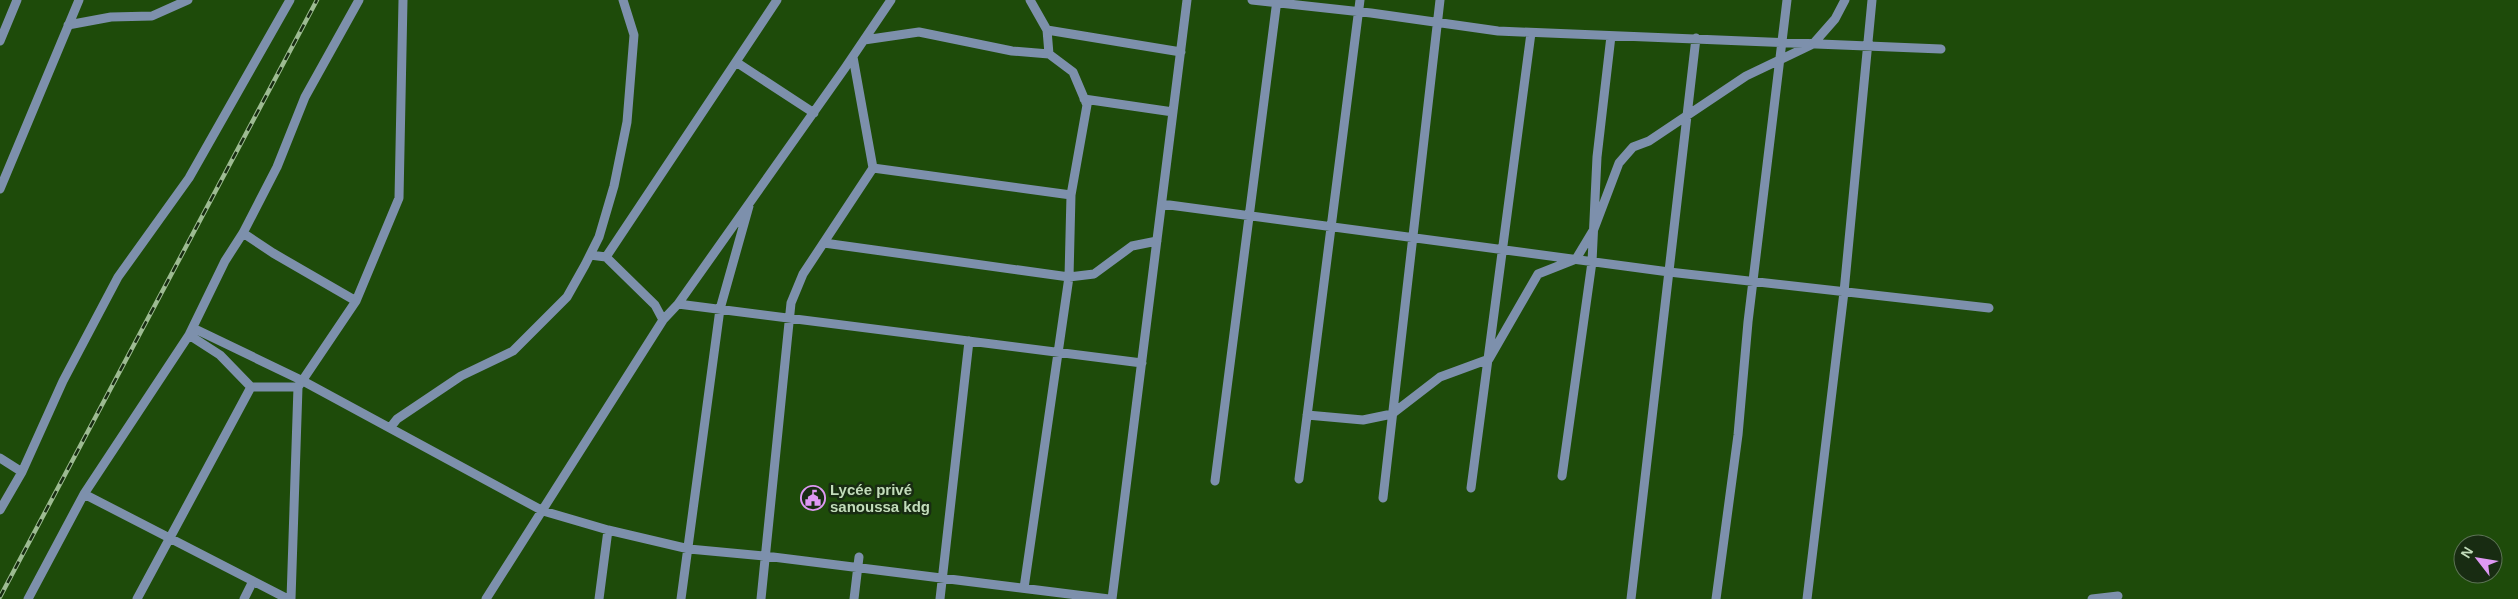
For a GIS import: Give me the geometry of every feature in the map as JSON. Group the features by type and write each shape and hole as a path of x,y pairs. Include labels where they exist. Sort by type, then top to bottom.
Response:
{"street":[{"path":"0,41 17,0"},
{"path":"0,189 79,0"},
{"path":"68,25 111,17 152,16 188,0"},
{"path":"0,510 22,472 63,380 118,277 189,178 290,0"},
{"path":"28,599 84,494 191,331 225,261 243,233 277,168 305,97 360,0"},
{"path":"84,494 290,599 300,384 356,301 399,198 403,0"},
{"path":"390,428 397,419 461,376 513,351 567,297 590,256 614,186 627,122 634,34 623,0"},
{"path":"606,257 777,0"},
{"path":"486,599 663,320 678,304 814,113 890,0"},
{"path":"1030,0 1047,30 1049,54"},
{"path":"191,331 390,428 543,511 608,530 689,549 765,556 1110,599 1142,363 1187,0"},
{"path":"1252,0 1277,1 1498,31 1942,49"},
{"path":"1299,479 1360,0"},
{"path":"1382,498 1440,0"},
{"path":"1716,599 1738,435 1753,282 1787,0"},
{"path":"1307,415 1363,420 1392,414 1440,377 1489,359 1538,274 1576,259 1594,229 1619,163 1633,146 1649,141 1746,76 1813,44 1835,19 1844,0"},
{"path":"1807,599 1844,292 1872,0"},
{"path":"1215,481 1277,1"},
{"path":"1047,30 1181,52"},
{"path":"864,40 919,32 1012,50 1049,54 1073,72 1087,105 1071,195 1069,277 1024,588"},
{"path":"1471,488 1504,250 1531,32"},
{"path":"1562,476 1592,262 1597,157 1611,36"},
{"path":"1631,599 1696,38"},
{"path":"761,599 791,303 803,274 873,168 853,57"},
{"path":"736,62 814,113"},
{"path":"1084,99 1173,112"},
{"path":"873,168 1071,195"},
{"path":"681,599 720,309 752,198"},
{"path":"1162,204 1669,272 1989,308"},
{"path":"243,233 273,253 356,301"},
{"path":"824,243 1069,277 1094,274 1132,246 1157,241"},
{"path":"590,256 606,257 655,305 663,320"},
{"path":"678,304 1142,363"},
{"path":"191,331 220,355 251,387 300,384"},
{"path":"940,599 968,341"},
{"path":"137,599 251,387"},
{"path":"0,458 22,472"},
{"path":"599,599 608,530"},
{"path":"854,599 859,557"},
{"path":"244,599 253,581"},
{"path":"2092,599 2118,596"}],"railway":[{"path":"0,597 317,0"}],"place":[{"name":"Lycée privé sanoussa kdg","path":"813,498"}]}
